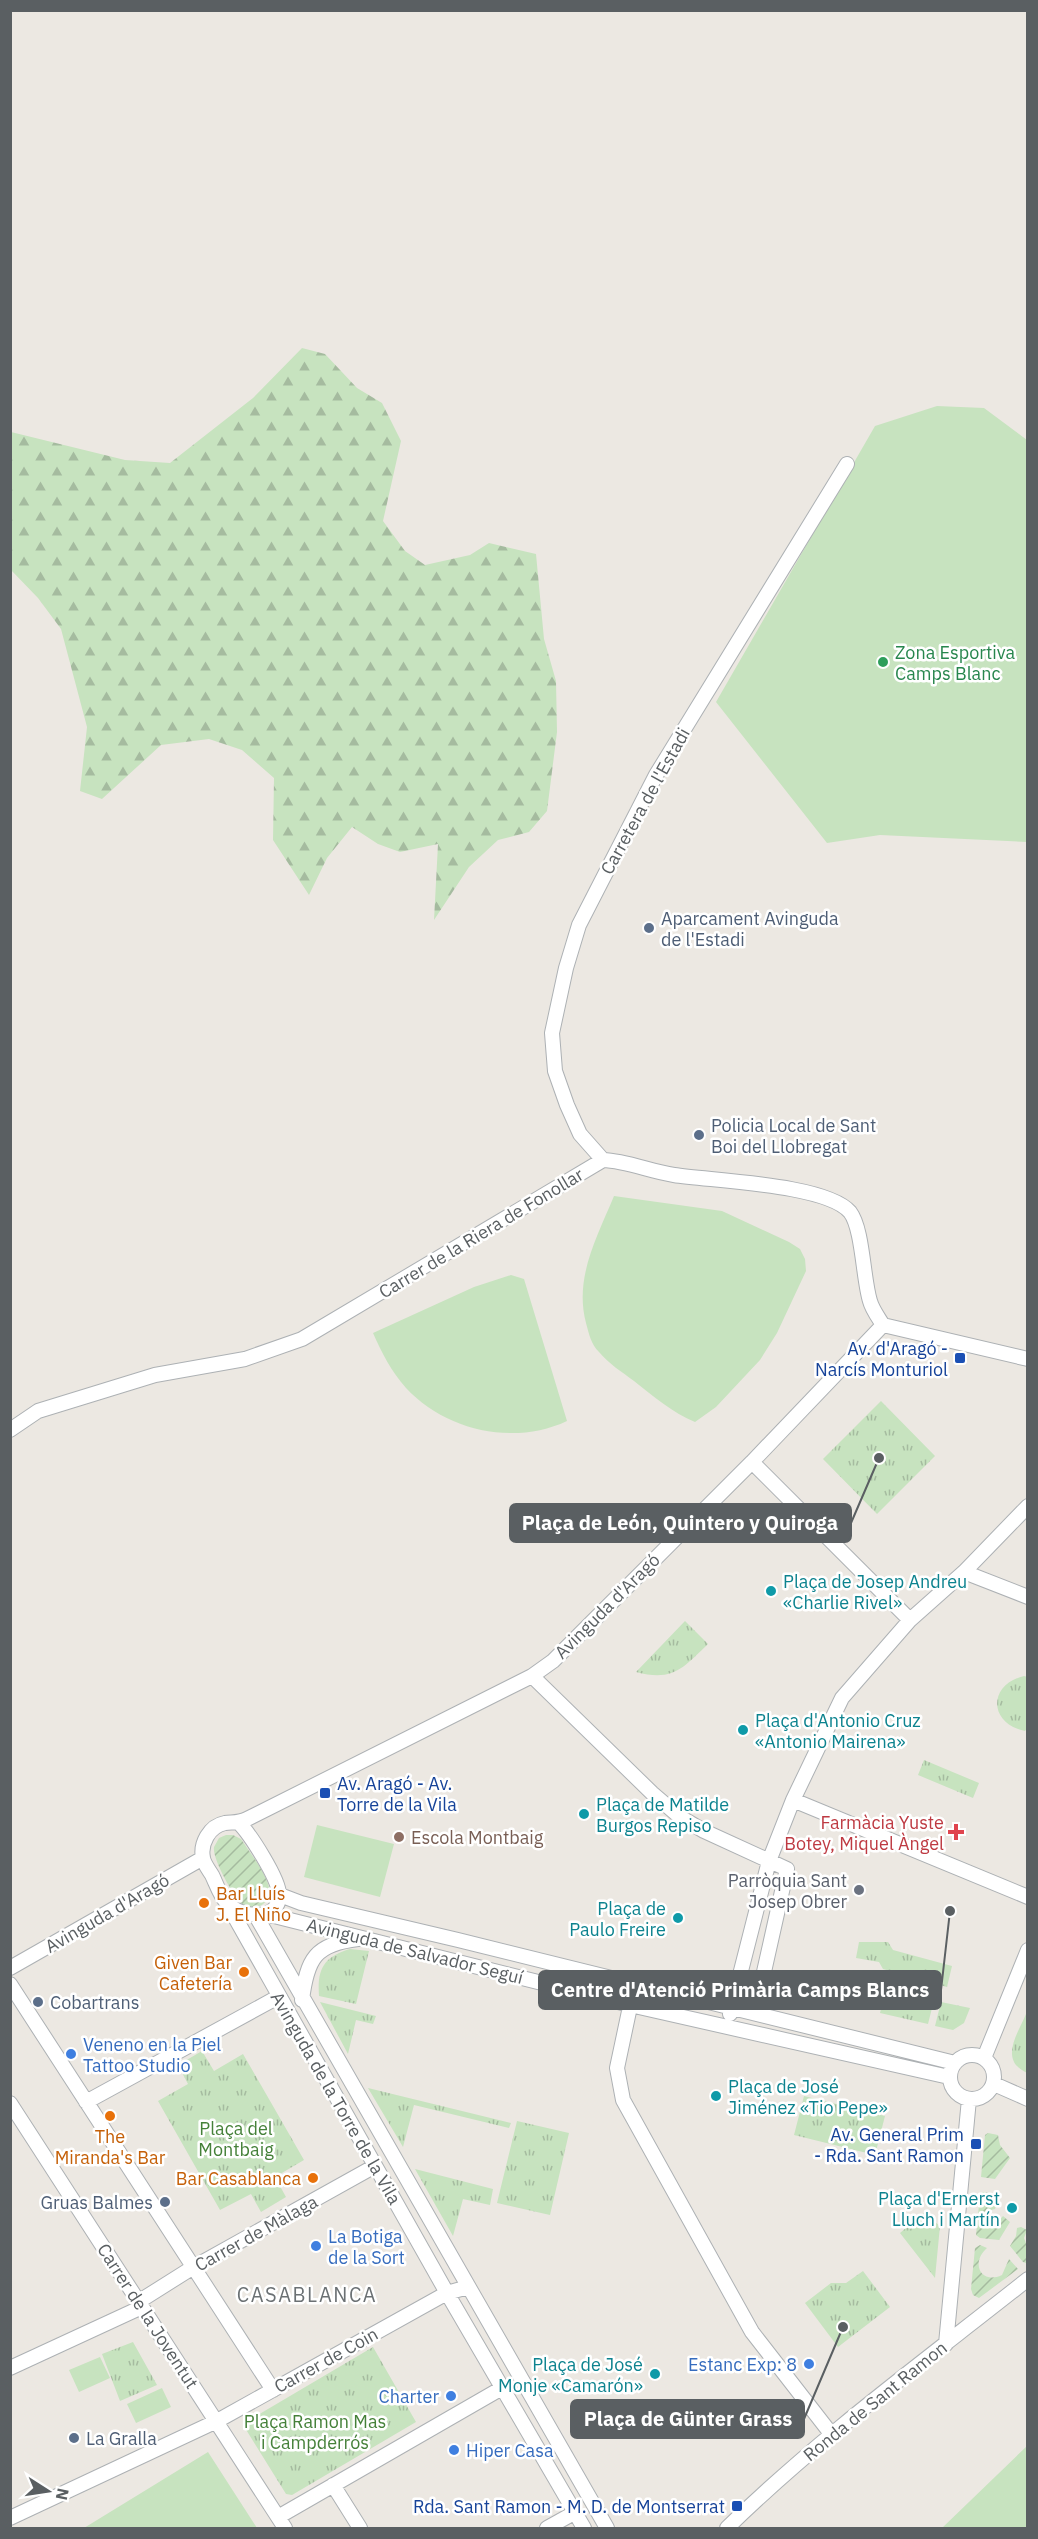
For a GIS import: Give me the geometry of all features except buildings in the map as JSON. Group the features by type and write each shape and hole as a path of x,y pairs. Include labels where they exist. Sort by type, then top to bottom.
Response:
{"street":[{"name":"Carretera de l'Estadi","path":"603,1160 580,1134 555,1071 552,1033 566,968 579,925 656,775 847,464"},
{"name":"Carrer de la Riera de Fonollar","path":"10,1430 39,1411 155,1374 245,1359 302,1339 603,1160 619,1160 672,1174 806,1192 835,1201 851,1213 858,1234 870,1302 882,1325"},
{"path":"882,1325 1028,1359"},
{"name":"Avinguda d'Aragó","path":"10,1968 203,1858 204,1841 213,1829 223,1824 239,1823 532,1676 553,1660 752,1462 882,1325"},
{"path":"752,1462 910,1620"},
{"path":"727,2027 769,1861 793,1800 842,1698 910,1620 964,1572 1028,1506"},
{"path":"964,1572 1028,1597"},
{"path":"532,1676 652,1793 680,1817 787,1869 755,2012"},
{"path":"793,1800 1028,1897"},
{"name":"Avinguda d'Aragó","path":"250,1834 268,1809"},
{"path":"239,1823 250,1834 278,1887 280,1896 274,1908 261,1915"},
{"name":"Avinguda de la Torre de la Vila","path":"203,1858 278,1997 525,2431 584,2529"},
{"name":"Avinguda de Salvador Seguí","path":"280,1896 955,2063"},
{"name":"Avinguda de Salvador Seguí","path":"227,1903 242,1913 261,1915 630,2005 949,2077"},
{"name":"Avinguda de la Torre de la Vila","path":"261,1915 302,2000 607,2529"},
{"path":"302,2000 304,1979 312,1959 320,1950 343,1941 364,1939"},
{"path":"984,2058 1028,1950"},
{"path":"635,1983 617,2068 623,2100 752,2332 832,2435"},
{"path":"10,1984 273,2390"},
{"path":"86,2102 278,1997"},
{"path":"972,2055 984,2058 993,2067 994,2084 987,2095 969,2099 959,2095 954,2090 949,2077 955,2063 963,2057 972,2055"},
{"path":"994,2084 1028,2099"},
{"path":"945,2344 969,2099"},
{"name":"Carrer de la Joventut","path":"10,2103 281,2523"},
{"name":"Carrer de Màlaga","path":"10,2368 140,2304 192,2268 375,2166"},
{"name":"Ronda de Sant Ramon","path":"727,2529 759,2497 832,2435 1028,2279"},
{"path":"447,2293 468,2287"},
{"name":"Carrer de Coin","path":"10,2518 217,2421 447,2293"},
{"path":"281,2523 333,2486 502,2388"},
{"path":"525,2431 545,2420"},
{"path":"333,2486 360,2529"},
{"path":"547,2529 574,2513"}],"green space":[{"path":"302,348 325,354 357,388 382,403 401,441 383,521 405,551 425,565 470,555 489,543 536,554 544,639 556,681 557,732 547,811 529,832 498,840 469,867 434,920 438,844 400,852 378,844 352,827 327,858 309,895 273,840 274,778 242,750 209,739 161,745 102,799 80,791 87,727 61,629 38,598 11,570 11,432 125,460 170,463 253,398"},
{"name":"Zona Esportiva Camps Blanc","path":"937,406 984,408 1027,440 1027,842 880,835 827,843 716,702 875,426"},
{"path":"614,1196 722,1211 789,1242 800,1249 805,1259 806,1271 777,1333 760,1360 716,1407 695,1422 663,1404 611,1364 596,1349 591,1339 583,1306 585,1274 589,1258"},
{"path":"511,1275 524,1279 567,1421 547,1429 503,1433 461,1424 422,1403 396,1375 373,1333 474,1287"},
{"path":"881,1401 935,1456 877,1514 823,1459"},
{"path":"685,1621 708,1644 676,1671 659,1675 636,1672"},
{"path":"1024,1676 1028,1677 1028,1727 1025,1731 1004,1721 997,1704 1003,1687"},
{"path":"924,1760 979,1783 973,1798 918,1775"},
{"path":"317,1825 394,1844 380,1897 304,1877"},
{"path":"233,1835 241,1839 264,1875 269,1893 262,1905 252,1908 242,1904 224,1877 216,1859 214,1847 219,1838"},
{"path":"859,1942 888,1942 893,1950 952,1966 947,1987 883,1969 879,1962 856,1958"},
{"path":"350,1949 369,1951 356,2004 319,1996 319,1978 324,1965 334,1956"},
{"path":"886,1989 934,2000 928,2024 880,2013"},
{"path":"320,2002 376,2016 373,2024 356,2020 348,2054"},
{"path":"941,2002 970,2008 964,2023 953,2030 935,2026"},
{"path":"1028,2014 1027,2073 1019,2068 1012,2054 1015,2038"},
{"name":"Plaça del Montbaig","path":"202,2051 214,2071 243,2054 304,2160 275,2177 286,2197 261,2212 251,2194 220,2210 158,2101 188,2084 178,2065"},
{"path":"368,2088 511,2123 509,2128 414,2105 403,2147"},
{"path":"804,2096 885,2116 875,2155 794,2135"},
{"path":"517,2121 569,2133 550,2215 497,2203"},
{"path":"988,2133 998,2135 1000,2145 1010,2158 995,2179 981,2177 985,2135"},
{"path":"415,2169 493,2189 490,2205 463,2199 453,2236"},
{"path":"983,2192 994,2194 997,2204 995,2209 983,2215 986,2224 995,2225 1003,2216 1010,2222 999,2240 980,2238 976,2235 980,2195"},
{"path":"924,2213 940,2226 935,2278 900,2233"},
{"path":"1017,2228 1027,2230 1024,2238 1027,2246 1026,2263 1010,2246 1016,2236"},
{"path":"980,2245 987,2248 979,2260 980,2271 984,2275 995,2277 1002,2275 1009,2259 1018,2269 979,2298 973,2295 971,2289 975,2248"},
{"path":"863,2271 890,2307 838,2347 805,2303 831,2283 846,2283"},
{"path":"133,2342 157,2385 120,2401 102,2354"},
{"name":"Plaça Ramon Mas i Campderrós","path":"373,2347 416,2422 292,2495 286,2494 245,2428 246,2422"},
{"path":"100,2357 110,2378 79,2392 69,2370"},
{"path":"162,2388 171,2407 136,2423 127,2404"},
{"path":"1027,2446 1027,2528 942,2528"},
{"path":"208,2452 257,2528 84,2528"}],"place":[{"name":"Zona Esportiva Camps Blanc","path":"883,662"},
{"name":"Aparcament Avinguda de l'Estadi","path":"649,928"},
{"name":"Policia Local de Sant Boi del Llobregat","path":"699,1135"},
{"name":"Av. d'Aragó - Narcís Monturiol","path":"960,1358"},
{"name":"Plaça de León, Quintero y Quiroga","path":"879,1458"},
{"name":"Plaça de Josep Andreu «Charlie Rivel»","path":"771,1591"},
{"name":"Plaça d'Antonio Cruz «Antonio Mairena»","path":"743,1730"},
{"name":"Av. Aragó - Av. Torre de la Vila","path":"325,1793"},
{"name":"Plaça de Matilde Burgos Repiso","path":"584,1814"},
{"name":"Farmàcia Yuste Botey, Miquel Àngel","path":"956,1832"},
{"name":"Escola Montbaig","path":"399,1837"},
{"name":"Parròquia Sant Josep Obrer","path":"859,1890"},
{"name":"Bar Lluís J. El Niño","path":"204,1903"},
{"name":"Centre d'Atenció Primària Camps Blancs","path":"950,1911"},
{"name":"Plaça de Paulo Freire","path":"678,1918"},
{"name":"Given Bar Cafetería","path":"244,1972"},
{"name":"Cobartrans","path":"38,2002"},
{"name":"Veneno en la Piel Tattoo Studio","path":"71,2054"},
{"name":"Plaça de José Jiménez «Tio Pepe»","path":"716,2096"},
{"name":"The Miranda's Bar","path":"110,2116"},
{"name":"Av. General Prim - Rda. Sant Ramon","path":"976,2144"},
{"name":"Bar Casablanca","path":"313,2178"},
{"name":"Gruas Balmes","path":"165,2202"},
{"name":"Plaça d'Ernerst Lluch i Martín","path":"1012,2208"},
{"name":"La Botiga de la Sort","path":"316,2246"},
{"name":"Plaça de Günter Grass","path":"843,2327"},
{"name":"Estanc Exp: 8","path":"809,2364"},
{"name":"Plaça de José Monje «Camarón»","path":"655,2374"},
{"name":"Charter","path":"451,2396"},
{"name":"La Gralla","path":"74,2438"},
{"name":"Hiper Casa","path":"454,2450"},
{"name":"Rda. Sant Ramon - M. D. de Montserrat","path":"737,2506"}],"district":[{"name":"CASABLANCA","path":"307,2294"}]}
